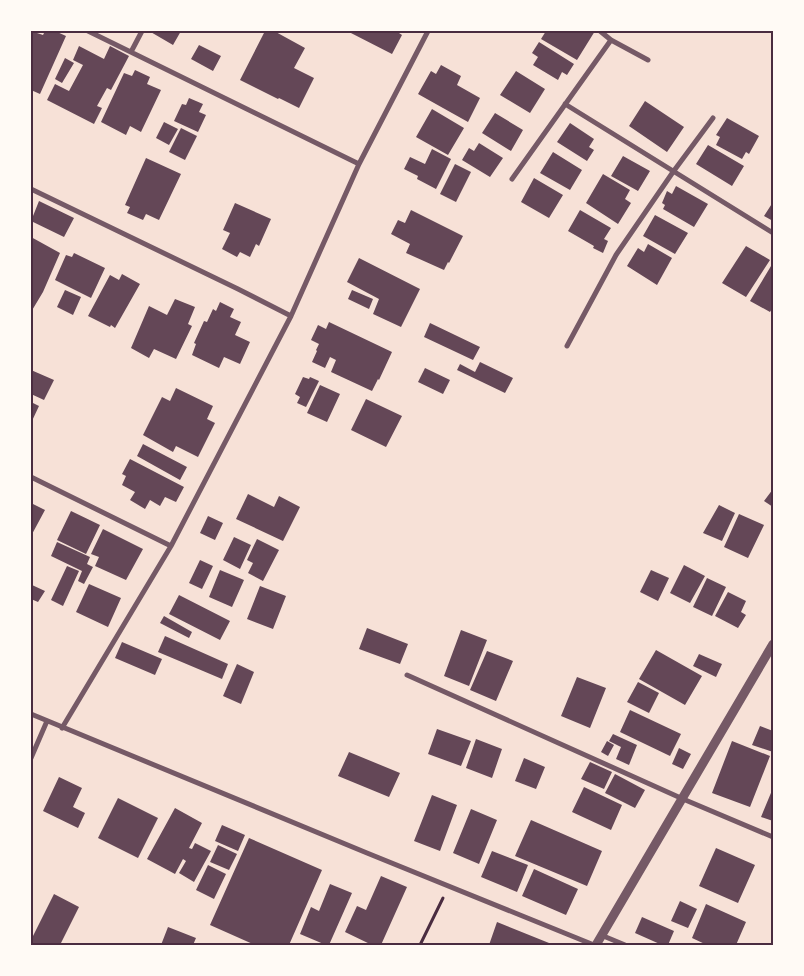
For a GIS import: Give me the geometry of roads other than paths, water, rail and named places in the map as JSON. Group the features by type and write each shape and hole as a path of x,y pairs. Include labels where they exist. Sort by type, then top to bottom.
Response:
{"street":[{"path":"88,31 359,164"},
{"path":"131,52 142,31"},
{"path":"62,728 171,546 291,316 359,164 428,31"},
{"path":"600,31 648,60"},
{"path":"512,179 612,40"},
{"path":"565,104 773,233"},
{"path":"566,346 616,255 713,118"},
{"path":"31,189 291,316"},
{"path":"31,477 171,546"},
{"path":"31,714 595,945 773,644"},
{"path":"407,675 683,799 773,837"},
{"path":"31,758 47,721"},
{"path":"601,935 625,945"}]}
